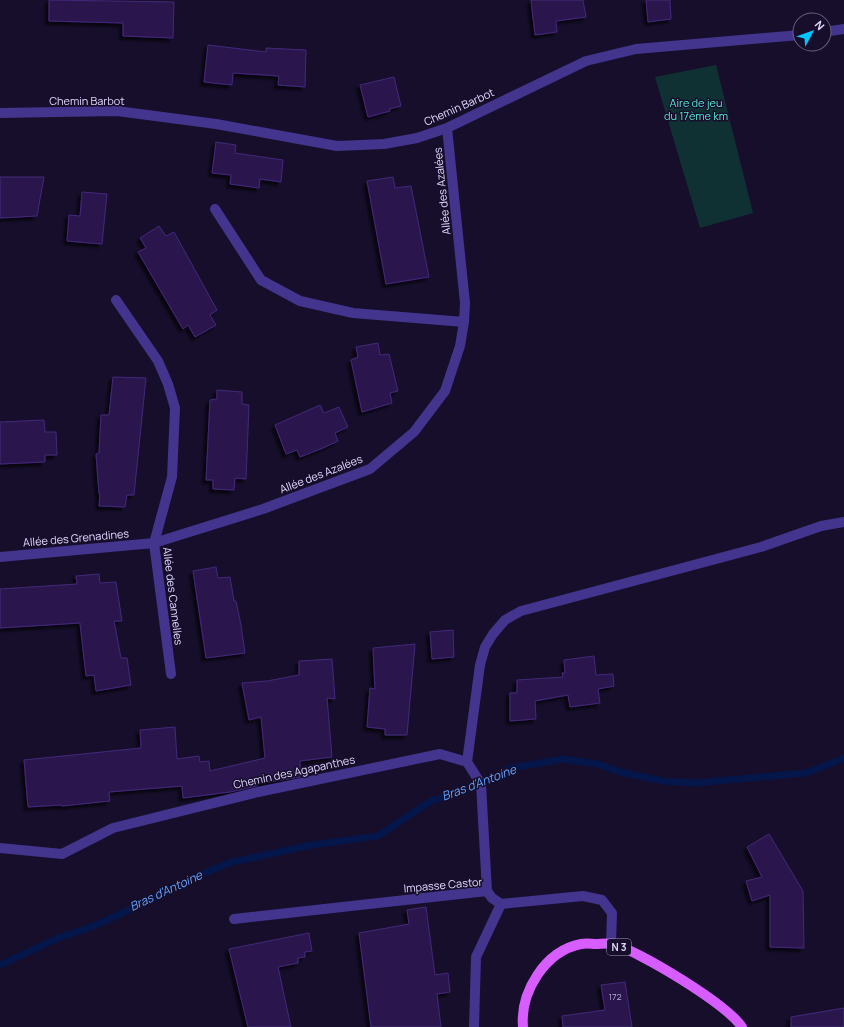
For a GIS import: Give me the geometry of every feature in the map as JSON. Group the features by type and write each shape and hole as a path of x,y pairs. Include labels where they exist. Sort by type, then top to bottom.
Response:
{"main road":[{"name":"N 3","path":"523,1027 527,993 540,970 559,954 581,944 611,944 634,953 688,984 718,1004 742,1027"}],"street":[{"path":"832,31 844,29"},
{"name":"Chemin Barbot","path":"0,113 117,111 216,124 337,146 384,144 417,138 447,128 586,61 636,49 792,36"},
{"name":"Allée des Azalées","path":"154,543 263,509 370,469 414,432 445,391 460,346 464,322 465,303 447,128"},
{"path":"215,209 261,280 300,300 352,313 464,322"},
{"name":"Allée des Cannelles","path":"116,300 158,361 168,384 175,408 172,477 154,543 171,674"},
{"path":"487,891 481,784 467,762 482,659 485,648 492,634 505,620 521,611 761,547 821,526 844,522"},
{"name":"Allée des Grenadines","path":"0,557 154,543"},
{"name":"Chemin des Agapanthes","path":"0,848 62,854 113,828 258,792 440,754 467,762"},
{"name":"Impasse Castor","path":"234,919 487,891 492,898 500,904"},
{"path":"474,1027 476,957 500,904 583,896 602,900 612,913 611,944"}],"green space":[{"name":"Aire de jeu du 17ème km","path":"716,65 753,213 700,228 655,77"}],"building":[{"path":"49,0 174,2 173,38 123,36 123,23 49,21"},
{"path":"531,0 583,0 586,17 556,21 557,32 535,35"},
{"path":"646,0 670,0 671,19 648,22"},
{"path":"208,45 266,52 266,48 306,50 305,87 278,85 279,76 233,73 232,85 204,82"},
{"path":"394,77 401,106 389,109 390,111 368,117 360,85"},
{"path":"216,142 236,145 235,153 283,160 281,182 260,179 259,188 230,184 231,175 212,173"},
{"path":"0,177 44,177 37,216 0,218"},
{"path":"393,177 395,188 411,186 429,277 386,284 367,181"},
{"path":"82,192 107,194 102,244 67,241 69,215 80,216"},
{"path":"159,226 166,236 174,232 217,310 210,315 216,325 195,337 188,325 183,329 138,252 146,248 140,238"},
{"path":"378,343 380,355 389,354 398,391 390,393 392,403 362,412 351,360 358,357 356,347"},
{"path":"113,377 146,378 134,495 127,495 125,507 99,506 100,494 96,454 99,453 101,415 109,415"},
{"path":"217,390 242,392 242,404 249,405 246,479 235,478 234,490 213,489 213,480 206,480 210,400 217,399"},
{"path":"320,405 324,413 339,407 348,427 335,433 338,441 323,448 300,457 297,450 286,454 275,425"},
{"path":"44,420 45,432 56,432 57,455 45,455 45,462 0,464 0,422"},
{"path":"216,567 218,578 230,577 234,601 236,601 241,625 245,653 206,658 193,571"},
{"path":"99,574 100,583 116,582 122,621 114,621 121,658 127,658 131,685 96,691 94,675 86,676 80,623 0,628 0,589 77,584 76,576"},
{"path":"453,630 454,657 432,659 430,632"},
{"path":"415,644 407,735 385,735 385,729 367,727 370,688 375,689 373,648"},
{"path":"594,656 596,675 613,674 614,686 598,689 600,703 570,707 568,695 535,701 536,719 510,721 510,693 517,693 517,680 563,677 562,673 565,673 564,660"},
{"path":"332,659 335,699 327,698 332,757 300,761 300,777 256,784 257,786 230,792 183,798 182,786 109,792 110,801 62,806 28,807 24,760 141,748 140,730 175,727 177,759 199,756 200,762 209,761 210,771 265,758 261,717 249,720 242,683 267,681 299,675 299,661"},
{"path":"769,834 803,891 804,948 770,947 770,895 752,901 746,881 762,877 747,847"},
{"path":"426,907 435,975 448,973 450,992 437,994 441,1027 371,1027 359,933 409,924 407,910"},
{"path":"309,933 312,951 305,952 305,957 298,958 298,963 278,967 291,1027 248,1027 229,949"},
{"path":"625,982 632,1027 563,1027 562,1016 605,1010 601,985"},
{"path":"844,1008 844,1027 791,1027 791,1017"}],"waterway":[{"name":"Bras d'Antoine","path":"0,965 58,938 94,926 159,896 199,875 232,862 312,845 378,836 431,801 481,784 511,768 564,759 598,764 620,772 663,781 695,783 806,773 844,758"}]}
